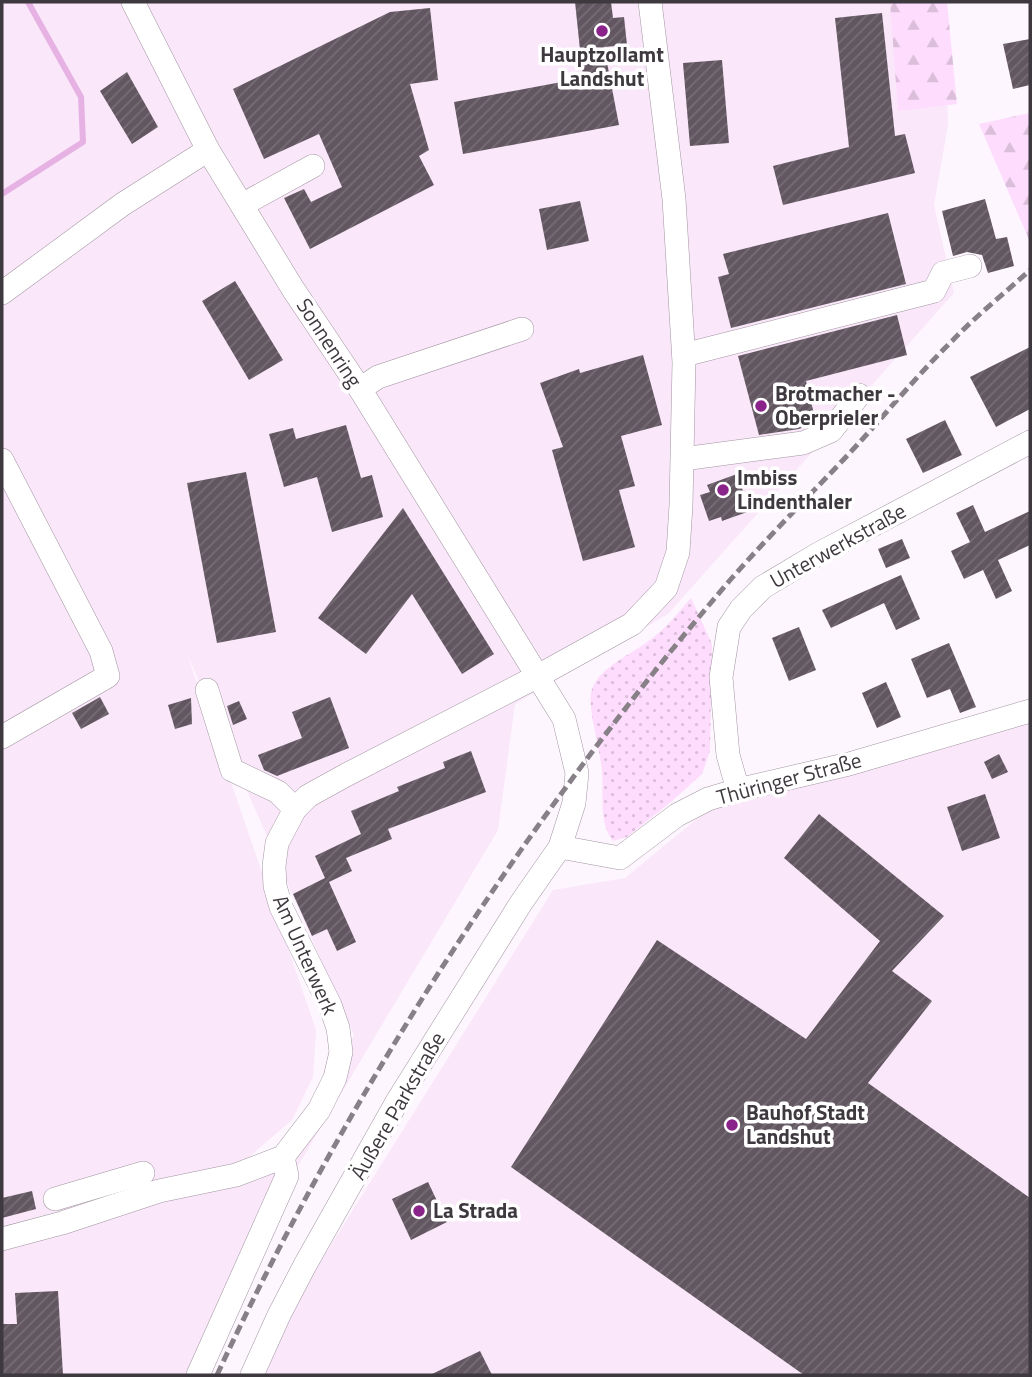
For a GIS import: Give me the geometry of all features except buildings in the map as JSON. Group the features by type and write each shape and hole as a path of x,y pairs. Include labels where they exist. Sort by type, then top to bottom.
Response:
{"street":[{"name":"Sonnenring","path":"134,2 208,150 564,719 577,773 574,803 561,847"},
{"path":"538,676 632,624 666,588 678,552 683,460 684,355 674,199 650,2"},
{"path":"2,293 122,204 208,150"},
{"path":"242,205 313,166"},
{"path":"684,355 934,291 943,273 970,266"},
{"path":"360,389 378,377 522,329"},
{"path":"683,460 803,443 831,431 859,395"},
{"name":"Unterwerkstraße","path":"738,790 728,755 721,677 729,627 741,609 763,587 820,553 1030,442"},
{"path":"2,460 101,650 108,676 2,737"},
{"name":"Am Unterwerk","path":"283,1157 319,1110 335,1078 341,1052 338,1028 330,1005 281,908 275,886 277,843 295,809 309,796 346,775 538,676"},
{"path":"207,690 232,771 278,792 295,809"},
{"name":"Thüringer Straße","path":"561,847 620,859 677,815 708,799 849,764 1030,710"},
{"name":"Äußere Parkstraße","path":"252,1375 305,1265 398,1100 521,903 561,847"},
{"path":"2,1239 62,1223 159,1191 236,1175 283,1157 287,1176 198,1375"},
{"path":"62,1223 51,1190 143,1173"}],"shaded area":[{"path":"2,2 944,2 948,125 934,205 954,293 668,614 515,704 498,830 298,1166 201,1375 2,1375 2,1246 293,1160 354,1035 187,654 316,1030 313,1077 292,1120 241,1164 2,1226 2,743 127,673 2,741"},
{"path":"1030,718 1030,1375 264,1375 301,1293 553,890 625,878 710,808"}],"green space":[{"path":"890,2 947,2 957,104 898,111"},
{"path":"1030,113 1030,242 979,124"},
{"path":"691,598 712,644 710,751 702,774 627,837 613,841 603,817 601,764 591,710 591,693 594,684 607,669 656,635"}],"waterway":[{"path":"2,194 83,142 81,97 28,2"}],"railway":[{"path":"217,1375 268,1269 384,1061 514,860 583,764 656,670 745,563 939,354 1030,270"}],"place":[{"name":"Hauptzollamt Landshut","path":"602,31"},
{"name":"Brotmacher - Oberprieler","path":"761,406"},
{"name":"Imbiss Lindenthaler","path":"723,490"},
{"name":"Bauhof Stadt Landshut","path":"732,1125"},
{"name":"La Strada","path":"419,1211"}]}
